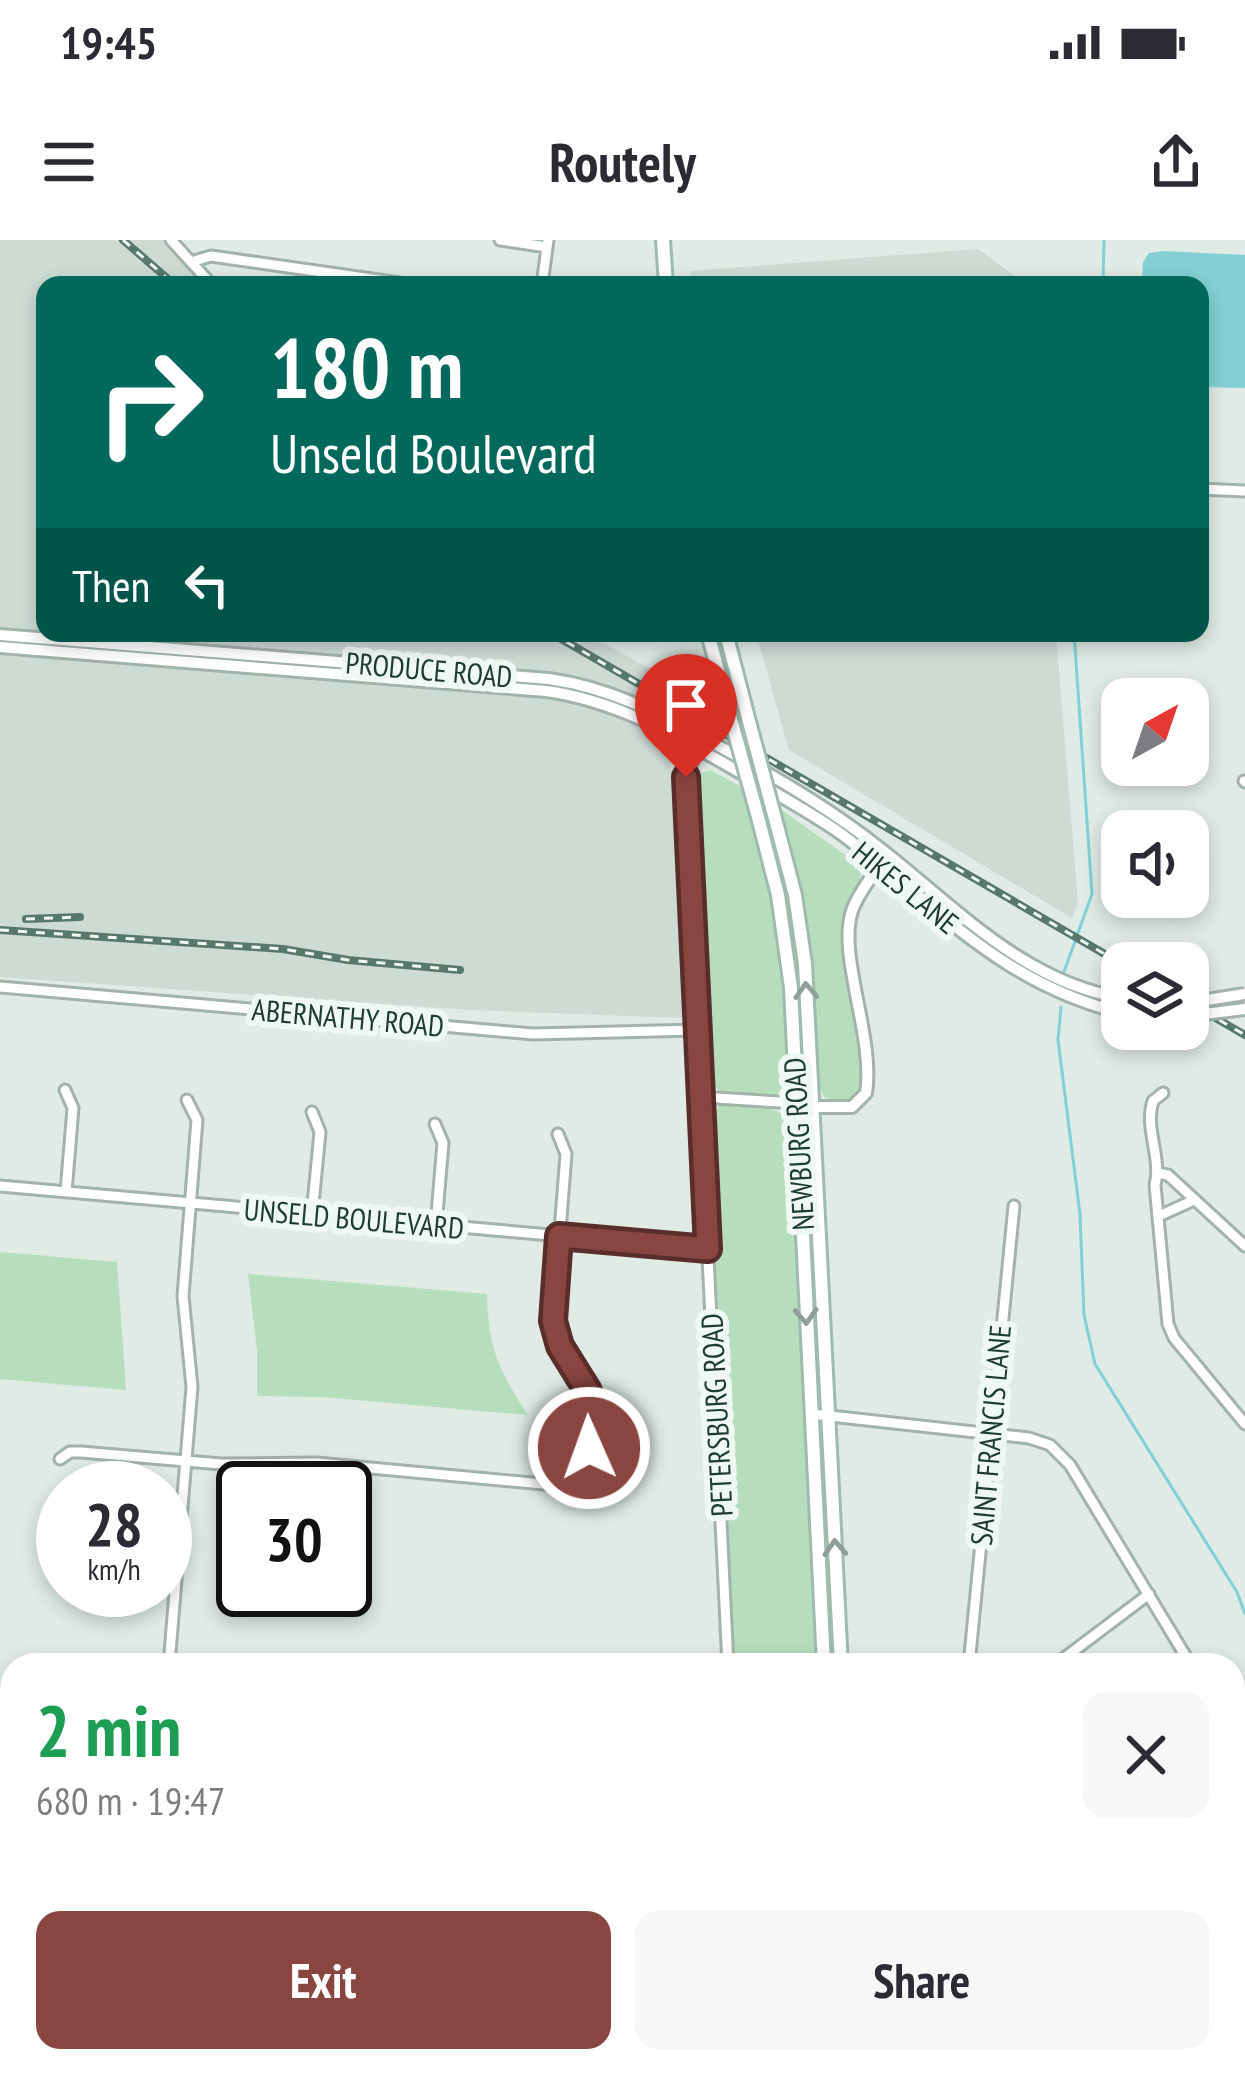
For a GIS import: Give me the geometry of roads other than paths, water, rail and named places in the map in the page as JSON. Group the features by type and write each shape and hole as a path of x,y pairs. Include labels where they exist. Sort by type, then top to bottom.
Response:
{"main road":[{"path":"664,240 666,276"},
{"name":"NEWBURG ROAD","path":"710,642 778,896 791,988 823,1653"},
{"name":"NEWBURG ROAD","path":"728,642 795,895 805,964 840,1653"}],"street":[{"path":"171,240 204,276"},
{"path":"500,240 547,243 543,276"},
{"path":"191,262 212,256 351,276"},
{"path":"1209,489 1245,490"},
{"name":"PRODUCE ROAD","path":"0,635 36,638"},
{"name":"PRODUCE ROAD","path":"86,642 577,682 641,704 700,742"},
{"name":"PRODUCE ROAD","path":"0,647 578,695 700,742"},
{"name":"HIKES LANE","path":"700,742 820,802 1024,962 1101,994"},
{"name":"HIKES LANE","path":"700,742 810,813 1002,964 1051,991 1101,1006"},
{"name":"PETERSBURG ROAD","path":"700,742 685,788 727,1653"},
{"path":"813,1107 852,1106 866,1093 868,1060 848,932 854,905 887,854"},
{"name":"ABERNATHY ROAD","path":"0,986 533,1034 697,1030"},
{"path":"1209,1000 1245,994"},
{"path":"1209,1014 1245,1010"},
{"path":"65,1090 73,1108 66,1192"},
{"path":"1163,1093 1150,1110 1166,1314 1172,1334 1245,1424"},
{"path":"700,1097 795,1103"},
{"path":"60,1459 81,1452 186,1461 193,1369 182,1296 196,1120 187,1100"},
{"path":"312,1112 320,1132 313,1214"},
{"path":"435,1124 443,1143 436,1225"},
{"path":"192,1461 317,1463 586,1488 590,1400 560,1346 553,1321 566,1154 558,1134"},
{"path":"1158,1173 1168,1175 1245,1246"},
{"name":"UNSELD BOULEVARD","path":"0,1186 708,1249"},
{"path":"1159,1216 1194,1200"},
{"name":"SAINT FRANCIS LANE","path":"970,1653 1014,1206"},
{"path":"812,1414 1029,1438 1058,1451 1183,1653"},
{"path":"1071,1653 1149,1594"},
{"path":"169,1653 170,1617"}],"water":[{"path":"1149,253 1245,255 1245,388 1209,387 1209,276 1142,276"}],"waterway":[{"path":"1103,276 1104,240"},
{"path":"1064,972 1092,894 1075,642"},
{"path":"1061,1007 1058,1040 1080,1214 1084,1315 1095,1364 1237,1592 1245,1614"}],"railway":[{"path":"123,240 165,276"},
{"path":"567,642 1101,952"},
{"path":"26,919 80,917"},
{"path":"0,930 283,949 460,970"},
{"path":"1209,1014 1245,1035"}]}
